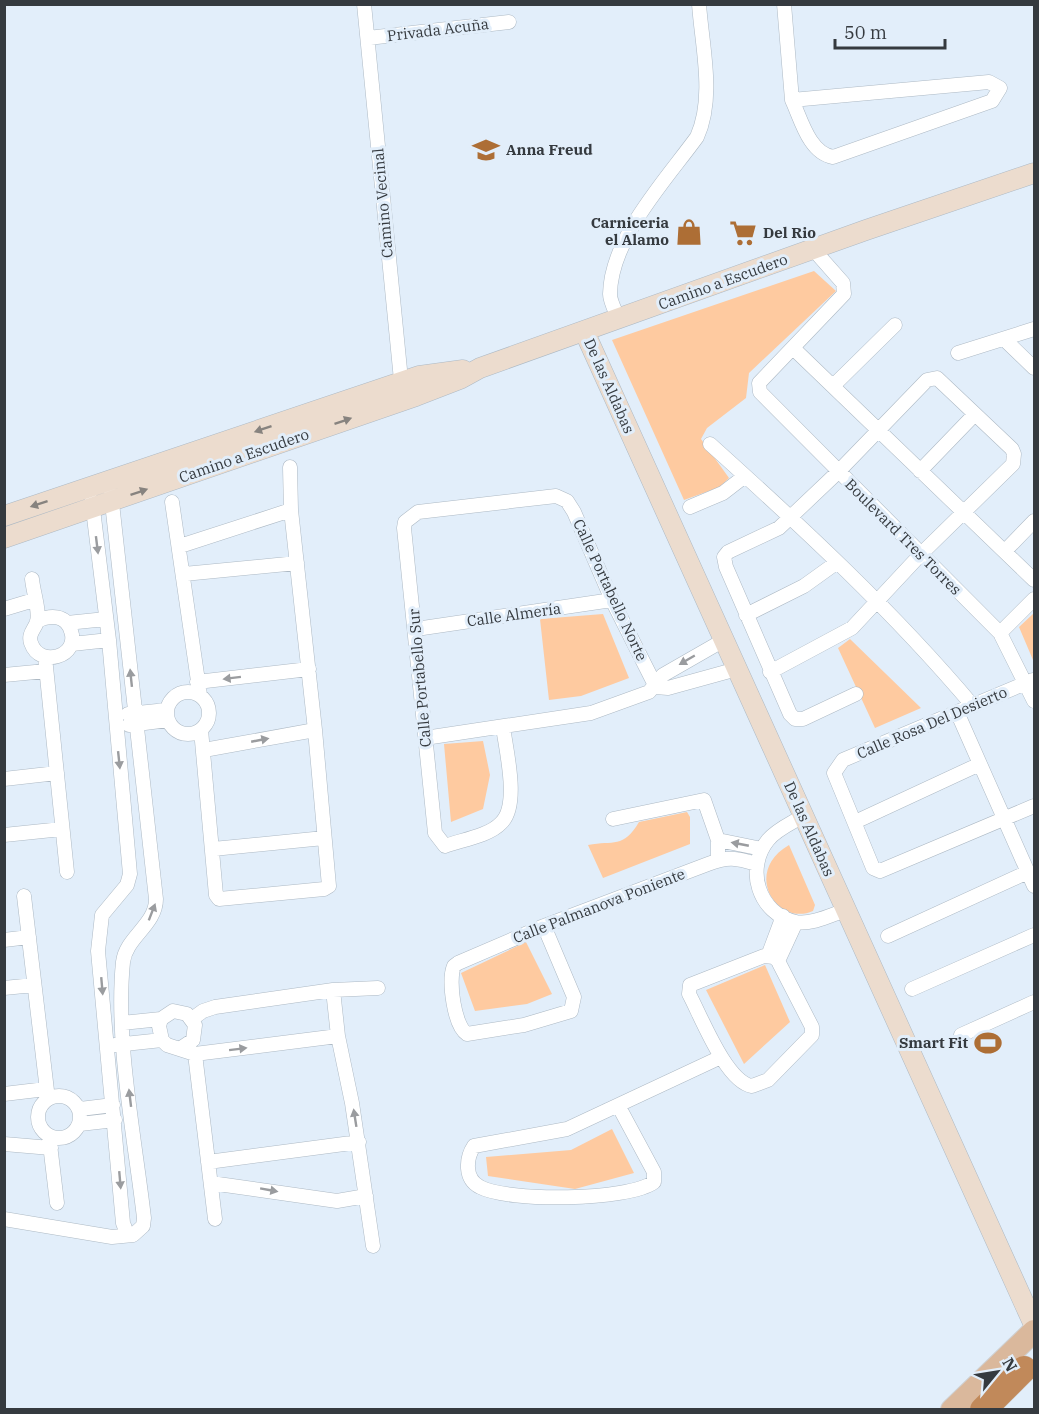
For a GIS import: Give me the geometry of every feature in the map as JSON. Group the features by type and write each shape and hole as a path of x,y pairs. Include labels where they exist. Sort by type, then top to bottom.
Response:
{"highway":[{"path":"983,1410 1024,1369"}],"main road":[{"path":"952,1410 1035,1331"}],"street":[{"name":"Camino Vecinal","path":"364,4 403,392"},
{"path":"620,320 610,297 618,254 628,234 697,137 703,123 706,95 699,4"},
{"path":"784,4 792,100 814,147 825,155 832,157 992,101 1000,88 989,82 792,100"},
{"name":"Privada Acuña","path":"368,38 509,22"},
{"name":"Camino a Escudero","path":"4,516 403,392 460,380 480,368 585,333 813,249 1035,173"},
{"path":"813,249 840,279 845,289 844,294 793,348 1035,580"},
{"path":"833,386 895,325"},
{"path":"958,353 1035,329"},
{"name":"De las Aldabas","path":"585,333 1035,1325"},
{"path":"1005,339 1035,368"},
{"name":"Boulevard Tres Torres","path":"793,348 759,383 763,398 1000,633 1031,681 1035,701"},
{"path":"770,672 852,628 878,603 921,554 1013,464 1015,460 1012,449 937,378 927,380 838,472 778,528 728,552 724,562 770,672 790,714 795,719 803,719 856,694"},
{"name":"Camino a Escudero","path":"4,538 113,501 403,392"},
{"path":"920,471 975,414"},
{"path":"710,444 791,516 878,603 973,706"},
{"path":"172,502 184,574 198,689 208,709 208,717 201,730 216,895 225,900 324,889 329,886 309,669 291,510 290,467"},
{"path":"690,507 723,493 745,476"},
{"path":"4,1219 112,1237 134,1235 142,1226 144,1218 122,1023 125,954 153,916 156,905 113,501 108,482"},
{"path":"89,488 108,630 130,874 127,885 102,915 99,951 123,1223 126,1231 134,1235"},
{"name":"Calle Portabello Sur","path":"503,727 511,791 504,820 494,828 445,846 435,833 405,522 418,512 560,497"},
{"name":"Calle Portabello Norte","path":"560,497 567,501 574,512 612,600 656,687"},
{"path":"180,546 291,510"},
{"path":"1005,551 1035,521"},
{"path":"184,574 297,563"},
{"path":"746,615 804,586 836,563"},
{"path":"32,579 37,621"},
{"path":"1000,633 1035,599"},
{"path":"4,609 34,600"},
{"name":"Calle Almería","path":"416,629 612,600"},
{"path":"67,872 46,664 35,652 30,642 31,631 37,621 47,616 58,616 67,622 108,630 126,629"},
{"path":"4,675 46,664 66,653 72,644 72,632 67,622"},
{"path":"72,644 108,630"},
{"path":"425,738 591,713 645,694 656,687 663,675 723,640"},
{"path":"168,715 176,697 198,689 309,669"},
{"path":"656,687 668,688 737,669"},
{"name":"Calle Rosa Del Desierto","path":"1031,681 838,764 835,777 873,868 880,871 1035,806"},
{"path":"957,712 1035,886"},
{"path":"115,721 168,715"},
{"path":"168,715 178,732 185,735 201,730"},
{"path":"204,750 315,730"},
{"path":"855,822 980,764"},
{"path":"4,779 57,773"},
{"path":"614,819 702,799 707,802 718,840 718,858 738,859 757,864"},
{"path":"803,816 775,833 762,849 755,875 758,888 770,908 796,922 825,918 846,910"},
{"path":"4,836 62,830"},
{"path":"213,849 324,838"},
{"path":"718,840 762,849"},
{"name":"Calle Palmanova Poniente","path":"544,926 574,997 571,1011 524,1025 467,1034 457,1024 452,977 454,966 458,963 544,926 708,864 718,858"},
{"path":"888,936 1028,872"},
{"path":"127,885 154,886"},
{"path":"24,896 47,1094 39,1110 38,1118 39,1125 50,1142 57,1203"},
{"path":"783,916 776,962 812,1027 812,1035 762,1084 752,1086 742,1082 721,1057 689,994 690,985 776,962 796,922"},
{"path":"912,989 1035,935"},
{"path":"4,940 29,937"},
{"path":"99,951 125,954"},
{"path":"4,988 34,985"},
{"path":"192,1019 203,1011 215,1007 333,990 378,988"},
{"path":"333,990 338,1036 358,1142 373,1246"},
{"path":"961,1035 1035,1002"},
{"path":"181,1048 193,1040 195,1026 192,1019 180,1011 166,1014 159,1026 162,1040 167,1045 195,1054 338,1036"},
{"path":"122,1023 161,1019"},
{"path":"107,1046 162,1040"},
{"path":"195,1054 215,1220"},
{"path":"619,1107 654,1172 654,1182 647,1187 610,1196 575,1197 500,1193 480,1187 471,1178 468,1157 474,1146 567,1129 619,1107 721,1057"},
{"path":"4,1094 62,1096 69,1098 80,1108 113,1105"},
{"path":"4,1144 50,1142 71,1135 80,1124 80,1108"},
{"path":"80,1124 115,1120"},
{"path":"208,1162 358,1142"},
{"path":"211,1183 338,1201 366,1196"}],"shaded area":[{"path":"814,271 836,291 749,373 746,398 707,428 701,439 729,478 720,487 684,500 612,340"},
{"path":"1034,613 1034,660 1033,660 1019,627"},
{"path":"603,614 629,678 581,696 549,700 540,619"},
{"path":"850,639 921,708 875,728 838,648"},
{"path":"483,741 490,775 483,809 451,822 444,744"},
{"path":"687,812 690,817 690,844 603,878 588,845 623,840 639,822"},
{"path":"789,845 815,905 813,911 800,914 787,911 777,904 770,894 766,882 768,869 775,856"},
{"path":"526,942 552,994 527,1004 475,1011 461,973"},
{"path":"765,965 790,1022 744,1064 706,990"},
{"path":"612,1129 634,1173 575,1189 488,1176 486,1157 571,1150"}],"place":[{"name":"Anna Freud","path":"486,150"},
{"name":"Carniceria el Alamo","path":"689,232"},
{"name":"Del Rio","path":"743,233"},
{"name":"Smart Fit","path":"988,1043"}]}
